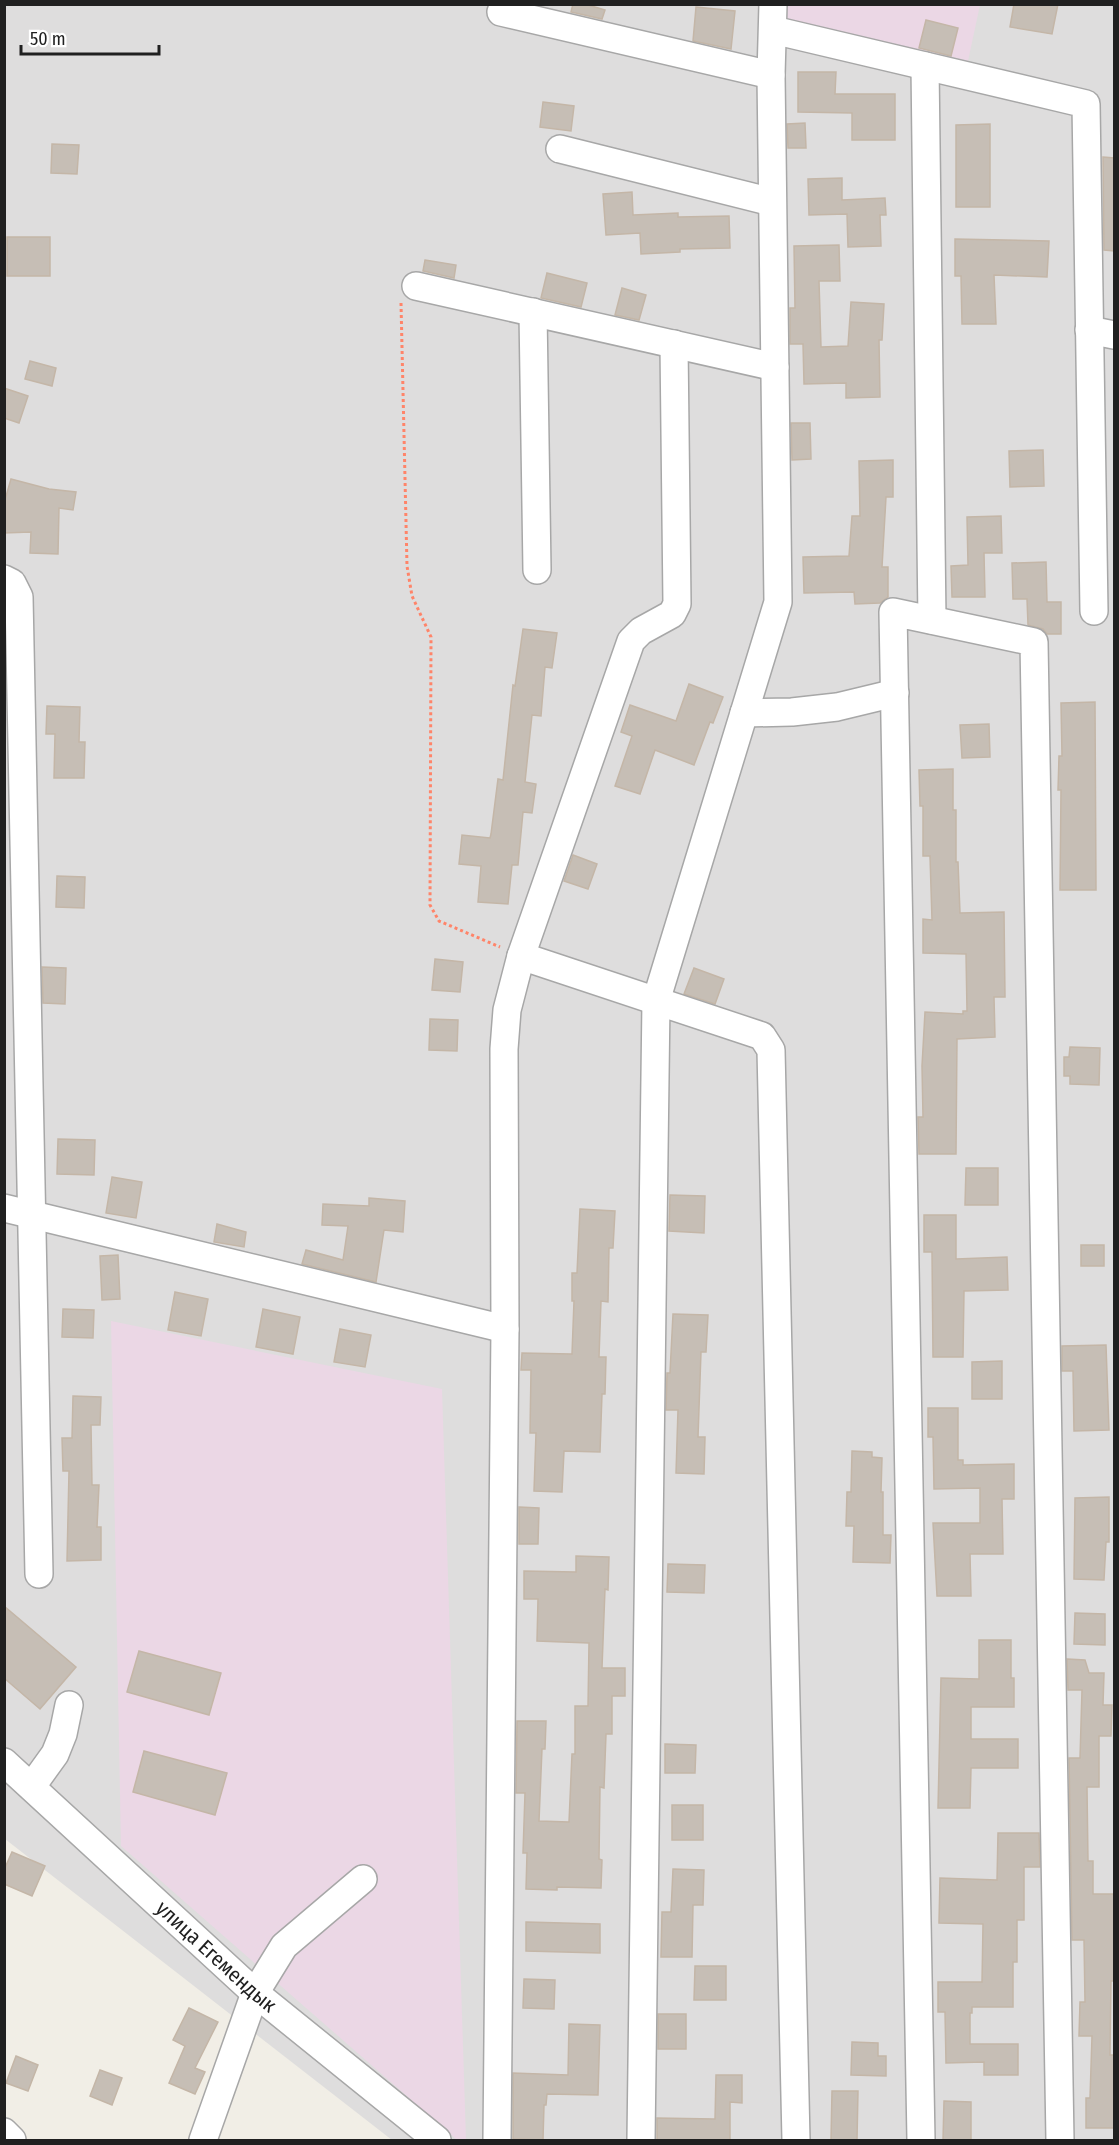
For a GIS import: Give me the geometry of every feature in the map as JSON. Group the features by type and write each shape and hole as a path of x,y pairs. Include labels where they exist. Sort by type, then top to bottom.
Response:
{"street":[{"path":"501,12 771,75"},
{"path":"641,2140 656,1001 778,602 772,202 773,17 925,66 1086,104 1102,333 1094,611"},
{"path":"925,66 932,620"},
{"path":"560,149 772,202"},
{"path":"416,286 775,367"},
{"path":"533,312 537,570"},
{"path":"497,2140 505,1329 504,1049 507,1010 521,956 631,641 641,631 672,614 677,604 674,344"},
{"path":"4,579 12,583 19,597 39,1574"},
{"path":"921,2140 893,612 1034,642 1060,2140"},
{"path":"744,713 792,712 837,707 895,693"},
{"path":"521,956 762,1036 771,1050 796,2140"},
{"path":"4,1208 505,1329"},
{"path":"32,1786 55,1754 63,1734 69,1705"},
{"name":"улица Егемендык","path":"4,1762 255,1993 436,2140"},
{"path":"202,2140 255,1993 284,1946 363,1879"},
{"path":"4,2132 12,2140"}],"path":[{"path":"416,286 401,294 401,330 407,566 412,596 431,637 429,905 439,921 521,956"}],"shaded area":[{"path":"4,5 1114,5 1114,2140 392,2140 5,1839"},
{"path":"786,5 980,5 968,61 786,20"},
{"path":"111,1321 442,1389 466,2140 457,2140 121,1846"}],"building":[{"path":"573,4 585,4 605,10 602,19 571,12"},
{"path":"1014,4 1058,4 1052,34 1010,27"},
{"path":"696,7 735,11 731,49 693,41"},
{"path":"926,20 958,28 951,56 919,48"},
{"path":"798,72 836,72 835,94 895,94 895,140 852,140 852,113 798,112"},
{"path":"543,102 574,106 571,131 540,127"},
{"path":"805,123 806,148 788,148 787,124"},
{"path":"990,124 990,207 956,207 956,125"},
{"path":"52,144 79,145 77,174 51,173"},
{"path":"1103,157 1114,158 1114,251 1104,250"},
{"path":"842,178 842,200 885,198 886,215 880,215 881,246 848,247 847,214 809,215 808,179"},
{"path":"632,192 633,215 678,213 678,217 729,216 730,248 680,249 680,252 641,254 640,233 606,235 603,194"},
{"path":"7,237 50,237 50,276 7,276"},
{"path":"955,239 1049,241 1047,277 994,275 996,324 962,324 961,276 955,276"},
{"path":"839,245 840,281 819,281 821,347 848,346 851,302 884,304 882,340 879,340 880,397 846,398 846,383 804,384 803,344 790,344 790,308 795,308 794,246"},
{"path":"425,260 456,265 454,278 423,271"},
{"path":"547,273 587,283 581,307 541,298"},
{"path":"622,288 646,295 639,320 615,315"},
{"path":"30,361 56,368 52,386 25,379"},
{"path":"4,388 28,396 19,423 4,418"},
{"path":"791,423 810,423 811,459 792,460"},
{"path":"1043,450 1044,486 1010,487 1009,451"},
{"path":"893,460 893,497 886,497 882,567 888,567 888,597 880,603 855,604 854,592 804,593 803,557 849,556 852,516 860,516 859,461"},
{"path":"11,479 49,489 76,492 73,510 59,508 58,554 30,553 31,532 4,533 4,503"},
{"path":"1001,516 1002,553 984,553 985,597 952,597 951,566 968,565 967,517"},
{"path":"1046,562 1047,602 1061,602 1061,634 1047,634 1043,629 1028,625 1027,599 1013,599 1012,563"},
{"path":"523,629 557,633 552,668 545,667 541,716 532,715 525,782 536,784 532,813 523,812 518,865 512,865 508,904 478,902 481,866 459,864 462,835 490,838 498,779 503,780 513,685 515,686"},
{"path":"689,684 723,697 713,723 710,722 694,765 655,750 640,794 615,786 632,736 621,732 630,705 676,721"},
{"path":"1095,702 1096,890 1060,890 1061,790 1058,790 1059,756 1062,756 1061,703"},
{"path":"47,706 80,707 79,742 85,742 84,778 54,778 55,734 46,734"},
{"path":"989,724 990,757 962,758 960,725"},
{"path":"953,769 953,810 956,810 956,862 958,862 960,913 1004,912 1005,997 994,997 995,1037 957,1039 956,1154 919,1154 918,1117 923,1117 922,1066 925,1012 963,1014 963,1011 967,1011 966,954 923,953 923,919 932,920 930,856 923,856 923,806 920,806 919,770"},
{"path":"573,855 597,864 588,889 564,881"},
{"path":"57,876 85,877 84,908 56,907"},
{"path":"435,959 463,962 460,992 432,990"},
{"path":"42,967 66,968 65,1004 43,1003"},
{"path":"694,968 724,979 715,1004 684,994"},
{"path":"430,1019 458,1020 457,1051 429,1050"},
{"path":"1070,1047 1100,1048 1099,1085 1070,1084 1070,1076 1064,1076 1064,1057 1069,1057"},
{"path":"58,1139 95,1140 94,1175 57,1174"},
{"path":"966,1168 998,1168 998,1205 965,1205"},
{"path":"112,1177 142,1182 136,1218 106,1213"},
{"path":"670,1195 705,1196 704,1233 669,1231"},
{"path":"369,1198 405,1201 403,1232 384,1230 376,1282 302,1264 306,1250 343,1260 348,1226 322,1225 323,1204 369,1206"},
{"path":"580,1209 615,1211 613,1248 609,1248 608,1302 601,1301 599,1357 606,1357 600,1452 564,1451 562,1492 534,1491 536,1433 530,1433 531,1370 521,1370 522,1353 572,1354 574,1301 572,1301 572,1273 577,1273"},
{"path":"924,1215 956,1215 956,1259 1007,1257 1008,1290 964,1291 963,1357 933,1357 932,1252 924,1252"},
{"path":"217,1224 246,1232 244,1247 214,1242"},
{"path":"1081,1245 1104,1245 1104,1266 1081,1266"},
{"path":"118,1255 120,1299 102,1300 100,1256"},
{"path":"175,1292 208,1299 201,1336 168,1330"},
{"path":"63,1309 94,1310 93,1338 62,1337"},
{"path":"263,1309 300,1317 293,1354 256,1347"},
{"path":"673,1314 708,1315 706,1352 701,1352 698,1437 705,1437 704,1474 676,1473 678,1410 666,1410"},
{"path":"340,1329 371,1335 365,1367 334,1362"},
{"path":"1106,1345 1109,1430 1074,1431 1073,1371 1062,1371 1062,1346"},
{"path":"1002,1361 1002,1399 972,1399 972,1362"},
{"path":"73,1396 101,1397 100,1425 91,1425 92,1485 99,1485 97,1527 101,1527 101,1560 67,1561 69,1471 63,1471 62,1438 72,1438"},
{"path":"928,1408 958,1408 958,1460 963,1460 963,1465 1014,1464 1014,1499 1002,1499 1003,1554 970,1554 971,1596 937,1596 933,1523 980,1523 980,1488 934,1489 933,1437 928,1437"},
{"path":"852,1451 872,1452 872,1457 882,1458 883,1535 891,1535 890,1563 853,1562 854,1526 846,1526 847,1492 851,1492"},
{"path":"1109,1497 1109,1542 1106,1542 1104,1580 1074,1579 1075,1498"},
{"path":"519,1507 539,1508 538,1544 519,1544"},
{"path":"576,1556 609,1557 608,1590 605,1589 602,1668 625,1668 625,1696 612,1696 612,1734 606,1734 604,1788 600,1787 601,1888 526,1889 527,1853 523,1853 525,1793 516,1793 517,1721 546,1721 545,1749 542,1749 539,1821 569,1822 572,1754 575,1754 575,1706 588,1706 589,1643 537,1641 538,1599 524,1599 524,1571 576,1572"},
{"path":"668,1564 705,1565 704,1593 667,1592"},
{"path":"4,1606 76,1667 40,1709 4,1678"},
{"path":"1075,1613 1105,1614 1105,1645 1074,1644"},
{"path":"979,1640 1011,1640 1014,1707 971,1707 971,1739 1018,1739 1018,1768 971,1768 970,1808 938,1808 941,1678 979,1679"},
{"path":"139,1651 221,1673 209,1715 127,1692"},
{"path":"1067,1659 1085,1660 1089,1673 1104,1673 1103,1705 1112,1705 1111,1736 1099,1736 1099,1787 1087,1787 1088,1861 1093,1861 1093,1894 1114,1894 1114,1981 1111,1981 1110,2055 1114,2055 1114,2128 1086,2128 1086,2098 1090,2098 1092,2036 1079,2036 1080,2002 1085,2002 1084,1940 1072,1940 1069,1758 1080,1758 1082,1690 1068,1690"},
{"path":"665,1744 696,1745 695,1773 665,1773"},
{"path":"144,1751 227,1773 215,1815 133,1792"},
{"path":"672,1805 703,1805 703,1840 672,1840"},
{"path":"998,1833 1039,1833 1040,1867 1024,1867 1024,1920 1017,1920 1017,1962 1013,1962 1013,2007 972,2007 970,2044 1018,2044 1018,2075 984,2075 984,2062 946,2063 945,2012 938,2012 938,1982 982,1982 983,1924 939,1923 940,1878 997,1880"},
{"path":"12,1852 45,1866 32,1896 4,1884 4,1870"},
{"path":"673,1869 704,1870 703,1905 693,1905 692,1957 661,1957 662,1912 671,1912"},
{"path":"526,1922 600,1924 600,1953 526,1951"},
{"path":"695,1966 726,1966 726,2000 694,2000"},
{"path":"524,1979 555,1980 554,2009 523,2008"},
{"path":"189,2008 218,2022 195,2068 205,2072 195,2094 169,2083 185,2046 173,2040"},
{"path":"658,2014 686,2014 686,2049 658,2049"},
{"path":"569,2024 600,2025 598,2095 547,2094 546,2105 544,2105 543,2140 513,2139 513,2073 568,2075"},
{"path":"852,2042 878,2043 878,2056 886,2056 886,2076 851,2075"},
{"path":"16,2056 38,2065 28,2091 6,2083"},
{"path":"100,2070 122,2078 112,2105 90,2096"},
{"path":"716,2075 742,2075 742,2103 730,2102 730,2140 657,2140 657,2118 715,2119"},
{"path":"832,2091 858,2091 857,2140 831,2140"},
{"path":"944,2101 971,2102 971,2140 943,2140"}]}
